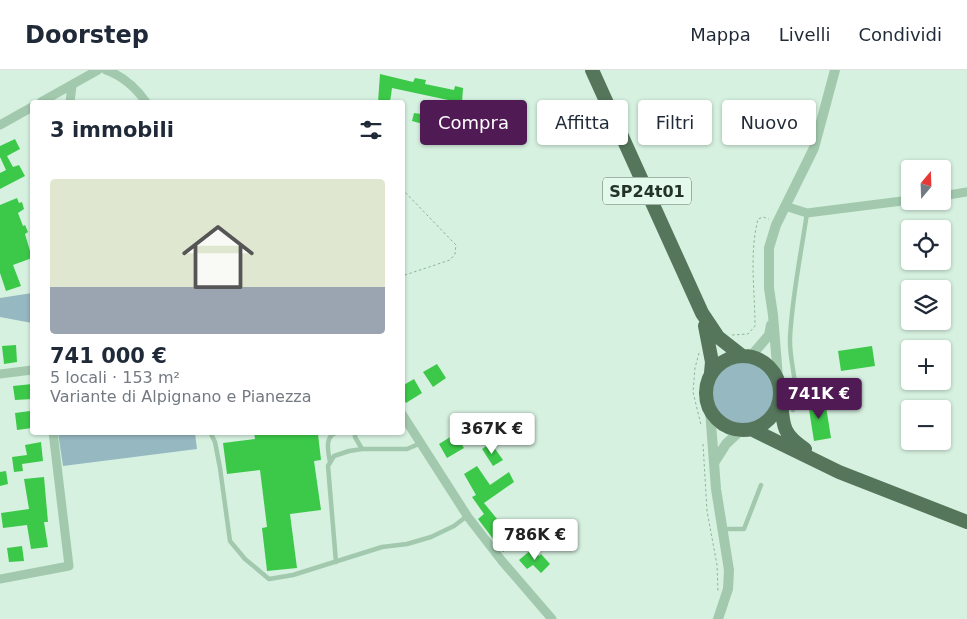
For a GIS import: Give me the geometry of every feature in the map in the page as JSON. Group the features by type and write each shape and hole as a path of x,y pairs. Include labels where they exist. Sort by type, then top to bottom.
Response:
{"main road":[{"name":"SP24t01","path":"592,70 702,313 718,337 746,356 762,360 778,378"},
{"name":"SP24t01","path":"702,313 712,362 706,391 710,410"},
{"path":"711,373 724,361 746,356"},
{"path":"778,378 783,425 787,434 838,472"},
{"path":"746,430 762,425 771,418 780,398"},
{"path":"710,410 718,420 728,427 746,430 838,472 967,522"}],"street":[{"path":"45,100 98,70"},
{"path":"106,70 118,74 144,100"},
{"path":"778,378 769,288 769,248 777,222 814,148 835,70"},
{"path":"70,100 72,86"},
{"path":"0,125 30,108"},
{"path":"951,195 967,192"},
{"path":"785,206 807,213 901,201"},
{"path":"746,356 769,335 773,315"},
{"path":"0,374 30,370"},
{"path":"710,410 716,489 729,570 728,589 718,619"},
{"path":"405,419 467,516 502,561 552,619"},
{"path":"714,463 726,444 746,430"},
{"path":"0,579 69,566 53,435"}],"lane":[{"path":"793,410 796,400 796,387 790,340 807,213"},
{"path":"212,435 217,451 230,541 245,559 269,579 336,562 382,546 407,544 431,537 454,526 467,516"},
{"path":"330,463 328,446 331,435"},
{"path":"355,435 362,449"},
{"path":"336,562 328,466 334,456 362,449 407,449 421,443"},
{"path":"722,529 744,529 761,485"}],"path":[{"path":"405,192 456,245 455,254 450,260 405,275"},
{"path":"730,335 748,334 755,326 753,270 756,228 758,220 762,217 777,222"},
{"path":"699,352 695,368 693,392 703,430"},
{"path":"703,440 707,511 717,565 718,598"}],"shaded area":[{"path":"30,293 30,323 0,317 0,298"},
{"path":"737,359 751,359 763,364 772,373 777,385 775,405 768,416 751,425 737,425 725,420 716,411 711,399 711,385 716,373 725,364"},
{"path":"58,435 195,435 197,449 63,466"}],"building":[{"path":"380,74 413,82 415,78 426,80 425,84 454,90 455,86 463,88 462,100 448,100 392,88 390,100 378,100"},
{"path":"414,113 420,114 420,123 412,121"},
{"path":"15,139 20,149 7,156 13,167 19,165 25,176 0,189 0,173 6,170 0,157 0,146"},
{"path":"17,198 19,203 22,202 24,209 18,213 23,226 25,225 28,232 25,234 30,251 30,259 13,265 21,286 6,291 0,273 0,205"},
{"path":"16,345 17,362 4,364 2,346"},
{"path":"872,346 875,366 841,371 838,351"},
{"path":"437,364 446,378 433,387 423,372"},
{"path":"414,379 422,393 406,403 405,384"},
{"path":"30,384 30,399 15,400 13,386"},
{"path":"825,400 831,438 814,441 808,403"},
{"path":"30,411 30,428 17,430 15,413"},
{"path":"455,434 464,448 447,458 439,444"},
{"path":"254,435 318,435 321,460 314,461 321,510 290,514 297,568 267,571 262,528 267,527 260,470 227,474 223,443 255,439"},
{"path":"41,442 43,461 22,464 23,471 14,472 12,457 27,455 25,445"},
{"path":"491,443 503,460 493,466 482,449"},
{"path":"477,466 490,485 509,472 514,482 484,503 516,542 503,552 478,519 484,514 472,497 476,495 464,474"},
{"path":"6,471 8,484 0,486 0,472"},
{"path":"44,477 48,522 44,522 48,547 31,549 27,525 3,528 1,513 29,509 24,479"},
{"path":"22,546 24,561 9,562 7,548"},
{"path":"532,549 539,556 541,554 550,564 541,573 533,565 527,569 519,560"}]}
